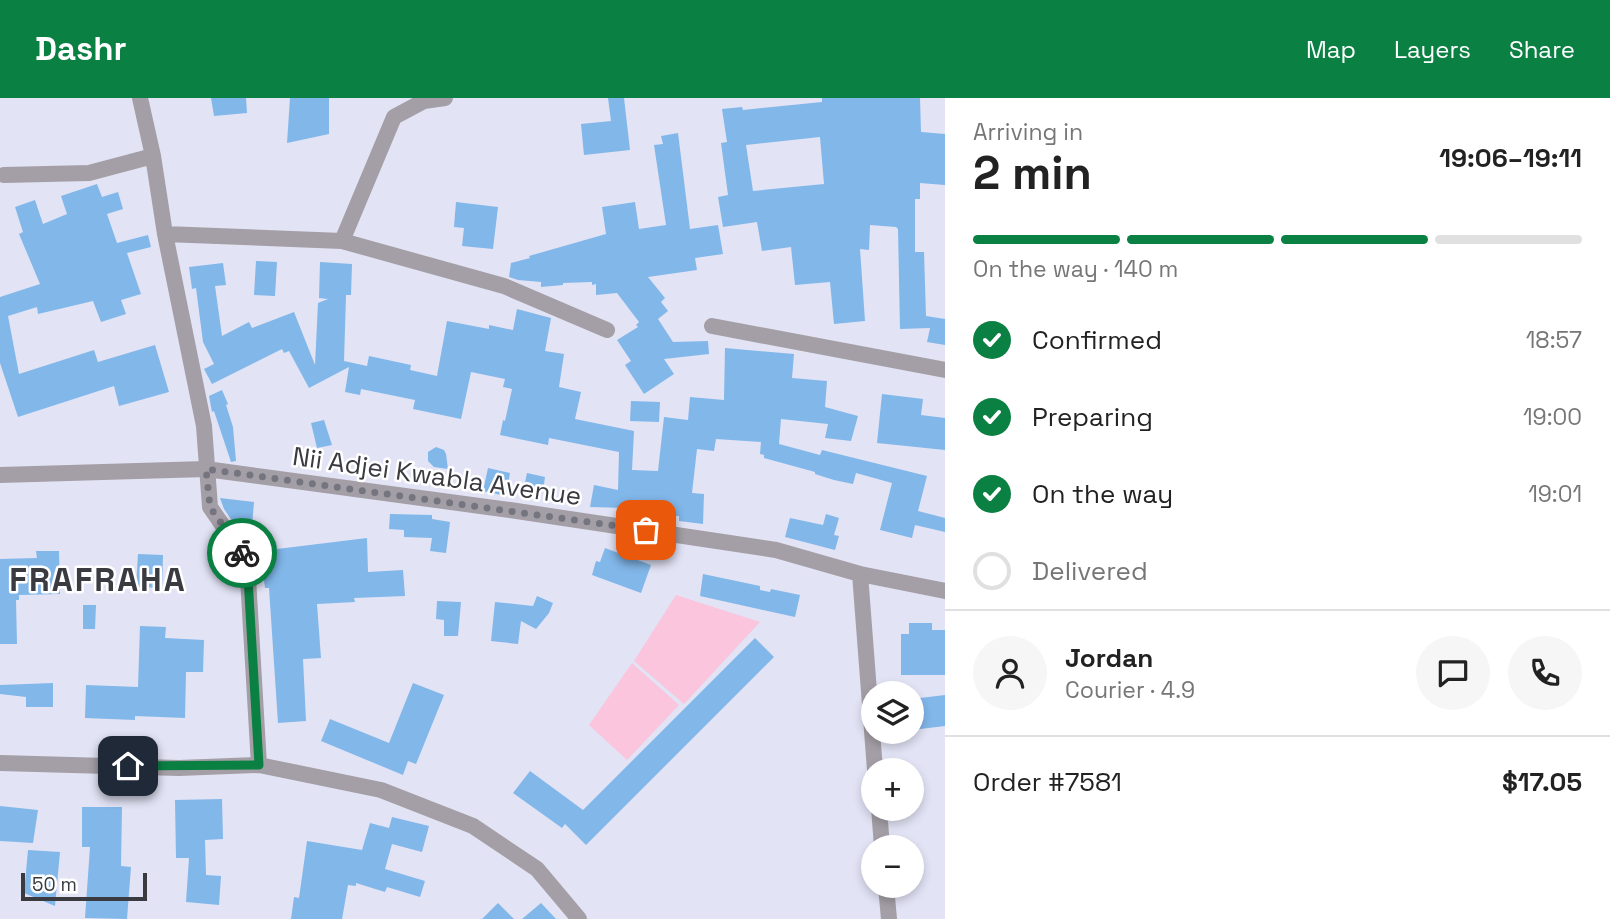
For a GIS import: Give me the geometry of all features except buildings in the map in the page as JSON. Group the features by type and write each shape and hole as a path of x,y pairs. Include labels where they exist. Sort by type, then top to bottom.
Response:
{"street":[{"path":"140,98 204,426 210,507 247,561 259,765"},
{"path":"342,241 394,117 424,101 445,98"},
{"path":"4,175 89,173 153,156"},
{"path":"165,234 342,241 504,286 607,330"},
{"path":"712,326 945,370"},
{"name":"Nii Adjei Kwabla Avenue","path":"0,475 206,469 510,510 776,550 860,574 945,591"},
{"path":"860,574 874,758"},
{"path":"0,764 179,768 259,765 380,790 473,826 537,869 579,919"},
{"path":"887,898 889,919"}],"shaded area":[{"path":"676,595 760,622 684,704 634,661"},
{"path":"632,663 679,705 627,760 589,725"}],"way so far":[{"path":"242,553 210,507 206,469 646,530"}],"district":[{"name":"FRAFRAHA","path":"98,579"}],"route":[{"path":"128,766 179,768 259,765 247,561 242,553"}]}
